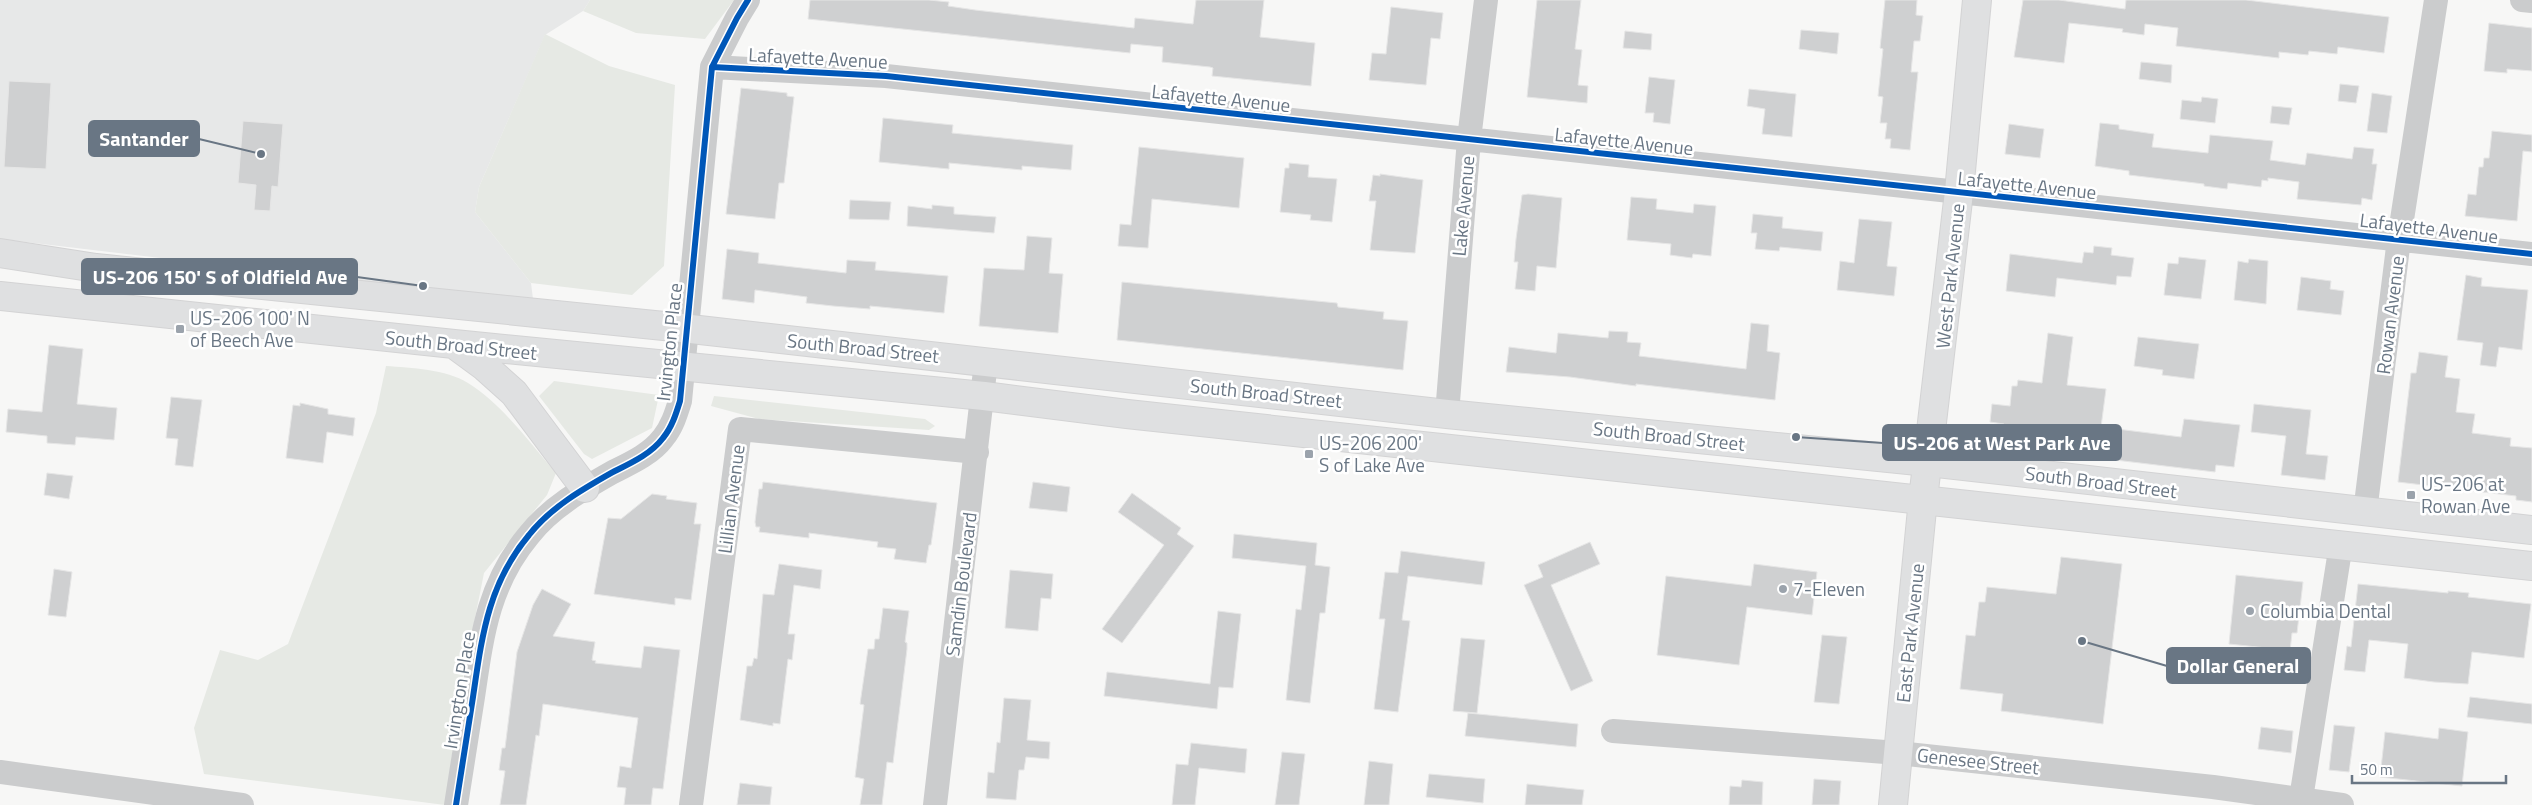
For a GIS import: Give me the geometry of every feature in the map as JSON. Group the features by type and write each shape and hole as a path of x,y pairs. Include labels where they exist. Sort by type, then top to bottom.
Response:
{"main road":[{"name":"West Park Avenue","path":"1928,462 1959,192 1977,0"},
{"name":"South Broad Street","path":"0,253 96,268 686,329 1447,414 1928,462 2532,530"},
{"name":"South Broad Street","path":"0,296 454,344 984,396 1127,414 2532,566"},
{"path":"454,344 485,367 514,393 585,488"},
{"name":"East Park Avenue","path":"1893,805 1928,462"}],"street":[{"path":"712,66 736,18 748,0"},
{"name":"Lake Avenue","path":"1447,414 1469,139 1486,0"},
{"name":"Rowan Avenue","path":"2365,512 2399,239 2436,0"},
{"path":"2522,0 2532,1"},
{"name":"Lafayette Avenue","path":"712,66 886,76 2532,254"},
{"name":"Irvington Place","path":"456,805 484,624 494,592 510,562 529,534 553,510 585,488 648,453 663,439 674,421 680,401 681,366 712,66"},
{"name":"Samdin Boulevard","path":"935,805 984,396 986,362"},
{"name":"Lillian Avenue","path":"691,805 740,429 977,452"},
{"path":"2301,803 2341,544"},
{"name":"Genesee Street","path":"1613,731 1898,752 2213,787 2301,803 2342,805"},
{"path":"0,772 242,805"}],"shaded area":[{"path":"0,0 590,0 583,11 545,35 479,187 475,212 531,283 533,299 456,293 0,239"},
{"path":"590,0 734,0 705,39 636,33 583,11"},
{"path":"545,34 609,66 675,85 664,266 632,295 531,283 475,212 479,187"},
{"path":"386,366 439,372 468,383 504,413 556,473 547,495 484,573 462,683 445,805 204,774 194,728 220,650 258,660 288,644 376,413"},
{"path":"554,381 659,395 652,428 592,459 584,454 539,396"},
{"path":"714,396 925,419 935,426 929,430 759,419 711,406"}],"building":[{"path":"810,0 929,0 949,2 948,6 975,10 1134,28 1135,18 1193,24 1196,0 1264,0 1260,37 1315,43 1311,86 1212,76 1213,68 1210,67 1162,62 1163,47 1131,44 1130,53 808,19"},
{"path":"1537,0 1581,0 1575,49 1582,50 1578,85 1588,86 1587,103 1527,97"},
{"path":"1885,0 1917,0 1916,15 1923,16 1920,41 1914,41 1911,72 1918,72 1910,150 1890,148 1891,139 1885,139 1887,123 1880,123 1883,97 1878,96 1883,49 1880,48"},
{"path":"2023,0 2059,0 2125,9 2126,0 2246,0 2389,17 2384,53 2338,47 2337,54 2309,51 2308,55 2279,52 2279,58 2176,46 2178,28 2145,24 2144,35 2122,32 2123,29 2069,23 2064,63 2014,57"},
{"path":"1391,7 1443,13 1440,39 1431,38 1426,85 1369,80 1372,53 1386,54"},
{"path":"2489,23 2532,28 2532,71 2507,69 2507,73 2484,71"},
{"path":"1801,30 1839,33 1837,54 1799,49"},
{"path":"1625,31 1652,34 1651,50 1623,48"},
{"path":"2141,62 2172,65 2171,83 2139,79"},
{"path":"1649,77 1675,80 1670,124 1653,122 1654,113 1645,113"},
{"path":"9,81 51,83 46,169 4,167"},
{"path":"2340,84 2359,86 2356,103 2338,101"},
{"path":"741,88 787,93 787,96 794,97 784,183 779,183 775,219 726,214"},
{"path":"1749,89 1796,94 1792,137 1762,134 1765,109 1747,106"},
{"path":"2372,93 2392,96 2387,133 2367,131"},
{"path":"2202,97 2218,99 2215,123 2180,119 2182,100 2201,102"},
{"path":"2272,106 2292,108 2289,125 2270,123"},
{"path":"883,118 953,125 952,133 1073,145 1071,170 1022,166 1022,170 949,163 949,169 879,162"},
{"path":"243,121 283,124 278,187 272,186 270,211 254,210 256,185 238,183"},
{"path":"2100,123 2119,125 2119,129 2154,134 2152,147 2208,153 2210,135 2273,141 2270,160 2305,165 2307,153 2352,159 2354,147 2374,149 2372,164 2377,164 2372,200 2362,198 2361,205 2297,199 2299,182 2268,178 2268,181 2262,180 2261,187 2228,183 2227,189 2204,186 2204,184 2129,175 2129,171 2095,166"},
{"path":"2009,124 2044,129 2040,158 2005,154"},
{"path":"2492,131 2532,135 2532,152 2523,151 2517,221 2465,216 2468,194 2476,195 2479,167 2483,167 2484,158 2489,158"},
{"path":"1139,147 1244,158 1239,208 1152,199 1148,248 1118,246 1120,224 1131,225"},
{"path":"1289,163 1309,165 1308,177 1337,179 1332,222 1310,220 1311,215 1280,212 1285,168 1289,168"},
{"path":"1380,174 1423,180 1415,253 1370,250 1376,201 1369,201 1373,175 1380,176"},
{"path":"1522,195 1562,198 1556,268 1537,266 1535,291 1515,289 1518,262 1514,262"},
{"path":"1631,197 1657,199 1656,209 1693,213 1694,204 1716,206 1711,256 1693,254 1692,258 1670,255 1671,244 1627,240"},
{"path":"850,200 891,202 889,220 849,219"},
{"path":"932,205 954,207 954,214 996,217 994,233 907,226 908,206 932,209"},
{"path":"1753,214 1783,217 1782,228 1823,232 1821,251 1780,247 1779,251 1755,249 1757,233 1751,233"},
{"path":"1859,219 1892,222 1887,266 1897,267 1894,296 1837,290 1840,261 1854,263"},
{"path":"1027,236 1052,238 1049,273 1063,274 1058,333 979,326 984,268 1024,270"},
{"path":"2094,246 2112,248 2111,255 2134,258 2131,277 2117,276 2116,285 2057,278 2055,297 2006,291 2010,254 2082,263 2084,252 2093,253"},
{"path":"727,249 759,253 758,263 846,273 847,260 876,262 875,270 948,276 944,313 870,306 870,309 806,303 807,297 755,290 754,303 722,299"},
{"path":"2179,257 2206,260 2201,299 2164,295 2168,263 2178,264"},
{"path":"2249,259 2268,261 2266,304 2234,300 2238,261 2248,263"},
{"path":"2466,275 2482,278 2481,286 2528,290 2522,350 2499,347 2496,367 2480,365 2483,343 2457,340"},
{"path":"2301,277 2331,281 2330,289 2344,291 2341,315 2297,310"},
{"path":"1122,282 1337,303 1338,307 1384,312 1383,319 1408,321 1403,370 1117,340"},
{"path":"1751,323 1769,325 1767,351 1780,353 1775,400 1636,384 1636,386 1570,377 1506,372 1509,347 1556,353 1558,333 1608,338 1609,331 1628,332 1627,342 1641,343 1639,356 1746,369"},
{"path":"2048,333 2073,337 2067,385 2106,389 2101,427 2181,437 2184,419 2240,425 2234,467 2216,465 2215,472 2107,459 2108,453 2061,447 2062,441 2003,434 2004,424 1990,422 1992,404 2010,406 2012,386 2017,386 2018,380 2042,383"},
{"path":"2138,337 2199,344 2194,379 2162,375 2163,370 2134,366"},
{"path":"49,345 83,349 77,404 117,408 114,440 76,437 75,445 47,443 47,436 6,432 8,409 42,412"},
{"path":"2419,352 2448,356 2445,377 2460,379 2456,412 2475,414 2472,433 2511,438 2510,446 2532,448 2532,502 2516,500 2516,496 2398,482 2411,373 2416,373"},
{"path":"171,397 202,400 193,467 175,465 178,439 166,438"},
{"path":"300,403 328,409 328,414 355,418 353,436 327,432 323,463 286,458 293,405 300,406"},
{"path":"2254,404 2311,410 2306,454 2328,456 2325,480 2281,475 2286,436 2251,432"},
{"path":"47,473 73,476 69,499 44,495"},
{"path":"763,482 937,503 931,545 929,545 926,563 894,559 896,549 877,547 878,542 809,533 809,538 759,532 760,527 756,527 755,522 759,489 762,489"},
{"path":"1033,482 1070,487 1067,512 1029,508"},
{"path":"1132,493 1181,528 1177,534 1194,546 1122,643 1102,629 1164,545 1118,512"},
{"path":"652,494 667,496 666,499 697,503 694,524 701,524 691,600 675,598 675,605 594,594 608,518 621,519"},
{"path":"1234,534 1317,543 1315,565 1330,567 1325,613 1320,613 1310,703 1286,700 1296,609 1301,610 1306,566 1232,558"},
{"path":"1590,542 1600,564 1551,585 1593,681 1571,691 1524,585 1543,577 1538,565"},
{"path":"1401,551 1485,562 1482,585 1408,576 1402,620 1410,621 1398,712 1374,709 1385,619 1379,619 1385,572 1398,573"},
{"path":"2061,557 2122,564 2103,724 2001,711 2003,694 1960,689 1966,635 1975,636 1979,602 1985,602 1987,587 2056,594"},
{"path":"779,564 822,570 820,589 794,585 788,634 795,634 792,660 788,659 780,724 773,723 773,726 740,720 747,666 752,666 754,658 757,659 763,594 774,595"},
{"path":"1754,564 1817,572 1812,615 1747,607 1739,665 1657,655 1666,576 1751,586"},
{"path":"54,569 72,572 66,617 48,615"},
{"path":"1010,570 1053,574 1051,599 1041,598 1038,631 1005,628"},
{"path":"2236,575 2303,582 2297,633 2292,633 2287,677 2264,674 2267,648 2229,644"},
{"path":"2358,584 2448,593 2448,591 2469,593 2468,597 2531,604 2524,658 2472,652 2468,684 2434,682 2404,678 2408,644 2369,640 2365,672 2344,670 2347,646 2351,647"},
{"path":"542,589 571,604 553,636 595,642 592,660 596,661 595,663 641,668 644,646 680,650 663,789 653,788 651,805 624,805 626,788 617,787 620,766 631,768 638,718 543,704 539,736 536,735 526,805 500,805 505,771 499,770 502,748 505,748 517,652 533,605"},
{"path":"883,608 909,611 905,642 907,643 907,649 893,763 887,762 882,805 860,805 864,779 855,777 864,705 860,704 868,649 874,649 875,639 879,639"},
{"path":"1218,611 1241,614 1233,688 1219,687 1217,709 1104,696 1107,672 1210,684"},
{"path":"1822,635 1847,637 1839,704 1814,702"},
{"path":"1461,638 1485,640 1477,713 1453,711"},
{"path":"2470,697 2532,704 2532,724 2467,717"},
{"path":"1004,698 1031,700 1027,740 1050,742 1049,759 1026,757 1024,770 1019,770 1016,800 986,798 988,772 994,773 997,742 1000,743"},
{"path":"1468,713 1578,724 1576,747 1465,736"},
{"path":"2334,725 2355,727 2349,772 2329,770"},
{"path":"2261,727 2293,731 2291,753 2258,749"},
{"path":"2439,728 2468,732 2462,786 2380,777 2385,732 2438,739"},
{"path":"1191,743 1247,749 1245,773 1199,768 1195,805 1172,805 1176,764 1188,765"},
{"path":"1282,752 1305,754 1299,805 1275,805"},
{"path":"1369,761 1393,764 1389,805 1364,805"},
{"path":"1429,774 1485,779 1483,803 1426,797"},
{"path":"1814,779 1841,781 1839,805 1812,805"},
{"path":"1742,780 1763,782 1762,805 1729,805 1730,786 1741,787"},
{"path":"740,783 772,787 770,805 737,805"},
{"path":"1527,784 1584,790 1582,805 1525,805"}],"cycle path":[{"path":"456,805 484,632 489,612 504,572 529,535 547,516 579,492 653,449 666,434 675,416 680,401 712,67 748,0"},
{"path":"712,67 886,76 2532,254"}],"place":[{"name":"Santander","path":"261,154"},
{"name":"US-206 150' S of Oldfield Ave","path":"423,286"},
{"name":"US-206 100' N of Beech Ave","path":"180,329"},
{"name":"US-206 at West Park Ave","path":"1796,437"},
{"name":"US-206 200' S of Lake Ave","path":"1309,454"},
{"name":"US-206 at Rowan Ave","path":"2411,495"},
{"name":"7-Eleven","path":"1783,589"},
{"name":"Columbia Dental","path":"2250,611"},
{"name":"Dollar General","path":"2082,641"}]}
